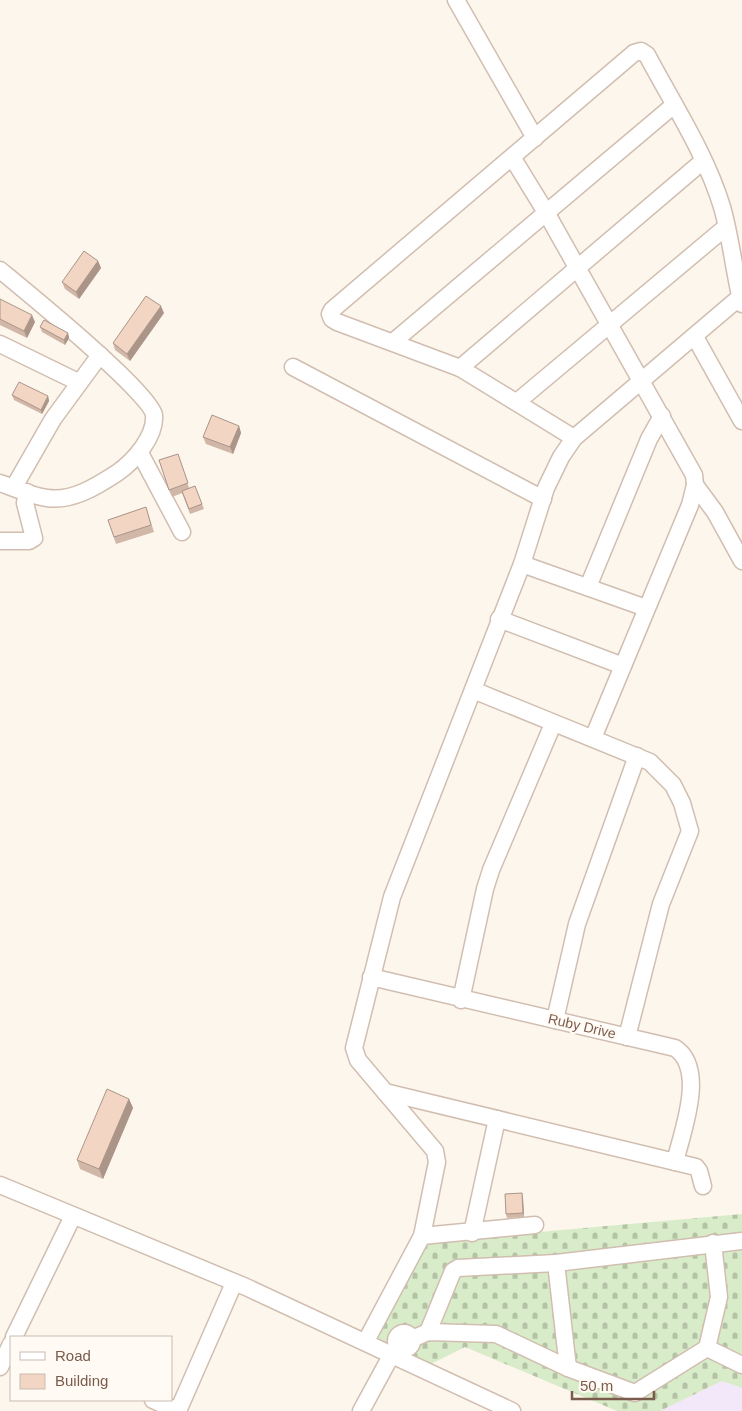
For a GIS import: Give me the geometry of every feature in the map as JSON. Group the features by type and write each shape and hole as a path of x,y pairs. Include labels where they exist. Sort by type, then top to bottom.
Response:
{"street":[{"path":"456,0 535,138"},
{"path":"366,1341 422,1236 437,1162 435,1151 358,1060 354,1048 370,977 392,897 522,564 543,499 561,457 574,438 741,301 720,200 703,161 674,105 647,55 641,51 634,53 332,310 332,319 337,322 460,368 574,438"},
{"path":"393,342 674,105"},
{"path":"512,157 547,214 694,475 695,485 690,505 593,738"},
{"path":"460,368 703,161"},
{"path":"516,402 726,227"},
{"path":"0,270 100,355 152,410 154,416 148,437 140,453 124,468 79,494 64,498 47,498 14,487"},
{"path":"695,337 742,421"},
{"path":"0,344 78,382"},
{"path":"14,487 53,419 78,382 100,355"},
{"path":"293,367 543,499"},
{"path":"588,587 648,439 662,416"},
{"path":"140,453 182,532"},
{"path":"695,485 715,512 742,561"},
{"path":"0,541 29,541 34,538 26,503 14,487"},
{"path":"522,564 646,608"},
{"path":"499,619 623,666"},
{"path":"472,690 637,756 660,770 673,785 688,817 690,831 661,904 627,1036"},
{"path":"462,1000 485,890 491,870 553,724"},
{"path":"555,1020 577,924 637,756"},
{"name":"Ruby Drive","path":"370,977 462,1000 675,1048 684,1055 689,1065 692,1080 675,1162"},
{"path":"385,1092 696,1168 699,1171 703,1186"},
{"path":"472,1232 497,1119"},
{"path":"0,1185 234,1283 366,1341 402,1350 512,1411"},
{"path":"14,1336 73,1216"},
{"path":"422,1236 535,1225"},
{"path":"361,1411 402,1350 428,1332 453,1271 458,1268 556,1263 742,1240"},
{"path":"428,1332 496,1334 568,1368 634,1393 707,1348 719,1297 713,1243"},
{"path":"556,1263 568,1368"},
{"path":"155,1401 178,1411 234,1283"},
{"path":"0,1367 10,1346"},
{"path":"707,1348 742,1365"}],"shaded area":[{"path":"722,1381 742,1388 742,1411 660,1411"}],"green space":[{"path":"742,1214 742,1388 722,1381 660,1411 617,1411 465,1347 427,1366 376,1337 428,1242"}],"building":[{"path":"84,251 98,261 76,292 62,282"},
{"path":"146,296 161,306 127,354 113,343"},
{"path":"0,299 32,315 24,331 0,319"},
{"path":"44,320 68,333 64,340 40,327"},
{"path":"19,382 48,396 41,410 12,395"},
{"path":"212,415 239,426 230,447 203,437"},
{"path":"178,454 188,483 169,490 159,460"},
{"path":"195,486 202,504 189,509 182,491"},
{"path":"146,507 151,525 114,537 108,520"},
{"path":"107,1089 129,1099 99,1169 77,1160"},
{"path":"522,1193 523,1213 506,1214 505,1194"}]}
